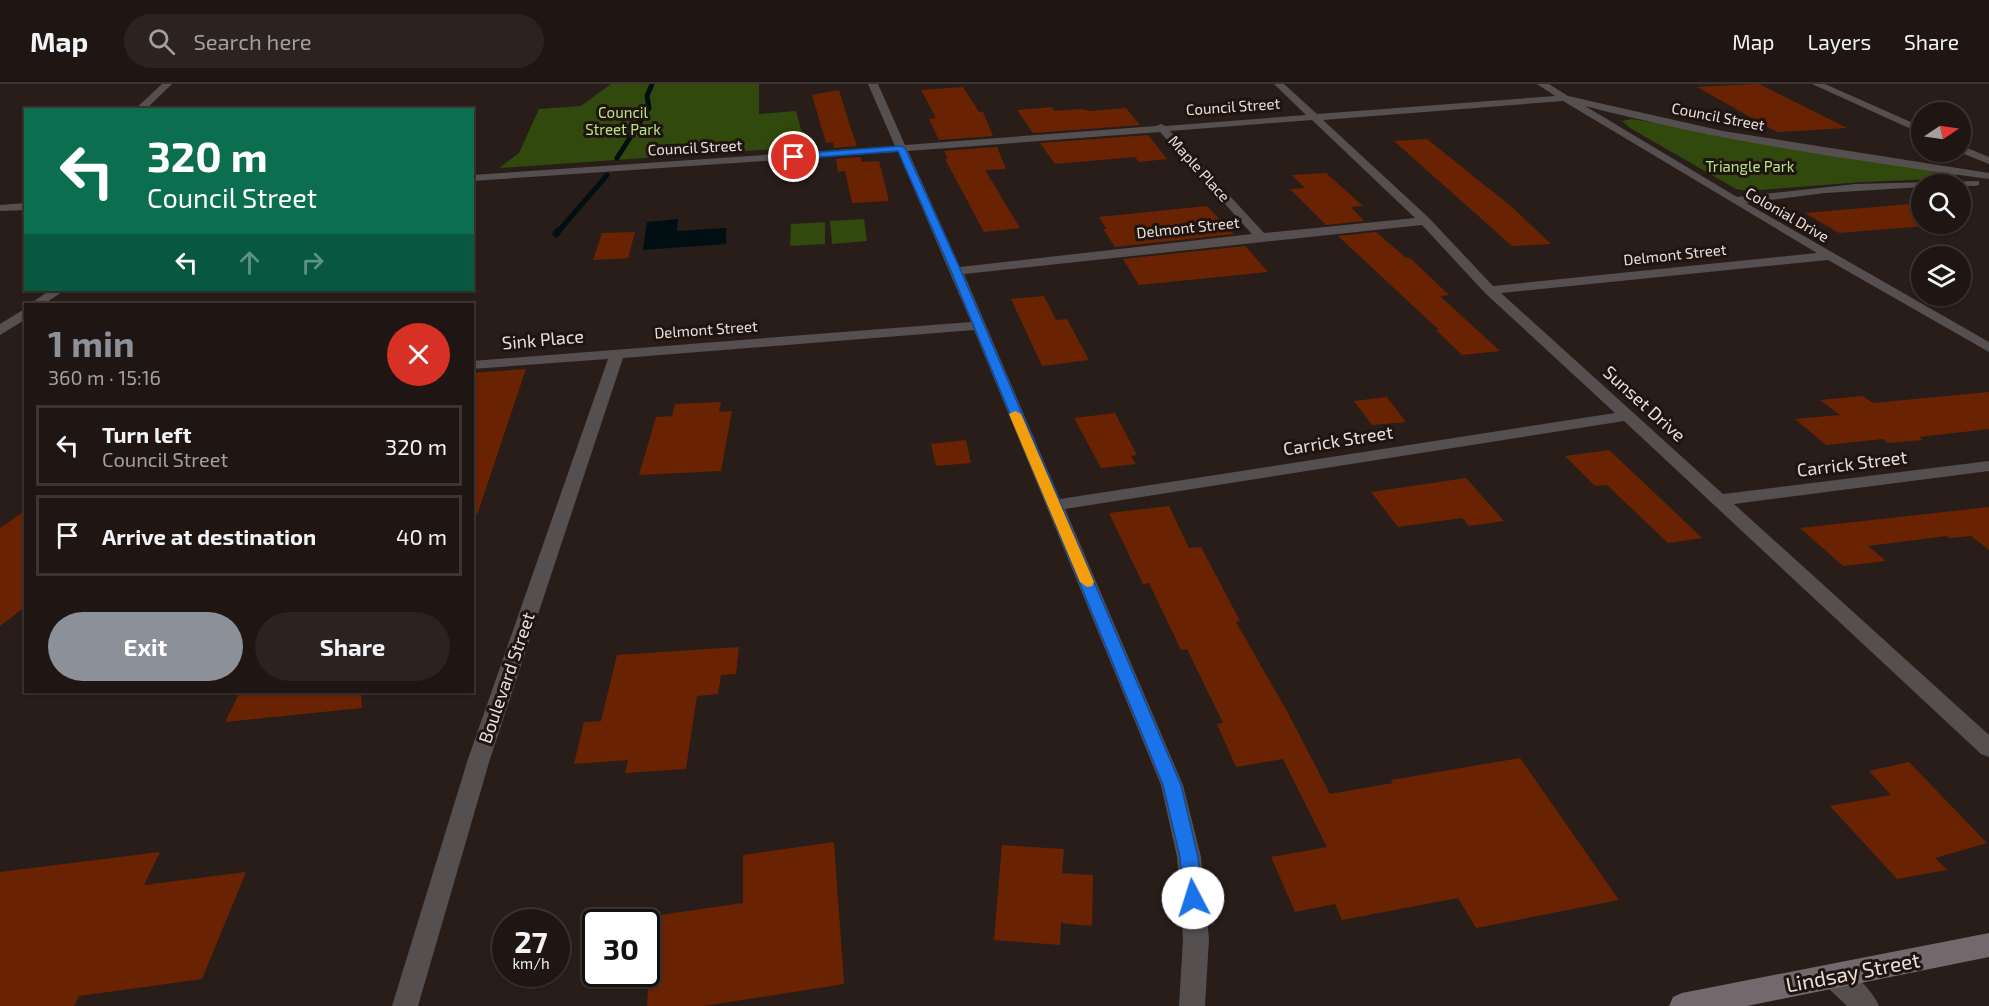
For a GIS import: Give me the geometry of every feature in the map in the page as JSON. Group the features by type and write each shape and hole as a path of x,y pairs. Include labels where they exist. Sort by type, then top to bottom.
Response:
{"main road":[{"name":"Lindsay Street","path":"1682,1006 1989,945"}],"street":[{"path":"141,108 167,84"},
{"path":"873,84 956,271 977,326 1172,785 1189,857 1196,939 1192,1006"},
{"name":"Sunset Drive","path":"1279,84 1425,221 1490,290 1989,748"},
{"name":"Colonial Drive","path":"1542,84 1735,201 1989,348"},
{"path":"1817,84 1911,125"},
{"name":"Council Street","path":"474,178 1566,98 1650,120 1989,176"},
{"name":"Maple Place","path":"1161,127 1261,237"},
{"path":"1971,153 1989,160"},
{"path":"1735,201 1846,186 1989,183"},
{"path":"0,208 24,206"},
{"name":"Delmont Street","path":"956,271 1425,221"},
{"name":"Delmont Street","path":"1490,290 1828,255"},
{"path":"38,303 56,291"},
{"path":"0,331 24,313"},
{"name":"Delmont Street","path":"617,353 977,326"},
{"name":"Sink Place","path":"474,365 617,353"},
{"name":"Boulevard Street","path":"405,1006 424,934 456,831 617,353"},
{"name":"Carrick Street","path":"1054,505 1628,416"},
{"name":"Carrick Street","path":"1720,500 1989,466"},
{"path":"1835,977 1866,1006"}],"green space":[{"name":"Council Street Park","path":"611,84 759,84 759,114 796,111 806,147 499,168 519,153 539,109 581,106"},
{"name":"Triangle Park","path":"1632,119 1957,174 1911,174 1911,180 1747,191 1736,189 1630,128 1622,121"},
{"path":"864,219 867,241 832,244 830,221"},
{"path":"825,222 825,244 790,246 791,224"}],"shaded area":[{"path":"678,219 677,231 726,228 726,244 643,250 647,222"}],"building":[{"path":"1759,84 1847,128 1777,132 1697,87"},
{"path":"963,87 979,112 983,112 993,136 939,140 929,119 936,118 921,90"},
{"path":"839,90 857,146 834,148 833,142 826,143 812,95"},
{"path":"1052,107 1054,111 1126,108 1140,125 1033,133 1017,110"},
{"path":"1148,135 1167,159 1139,162 1135,157 1055,164 1040,143"},
{"path":"1427,139 1513,208 1551,244 1512,246 1394,141"},
{"path":"997,147 1006,169 985,170 1020,228 984,232 945,159 948,159 944,151"},
{"path":"860,157 862,162 879,161 889,201 852,203 845,171 838,172 836,159"},
{"path":"1326,173 1363,206 1351,207 1364,221 1326,225 1290,189 1305,188 1292,175"},
{"path":"1911,204 1911,227 1839,233 1805,213"},
{"path":"1207,206 1234,234 1115,247 1103,229 1107,229 1099,217"},
{"path":"635,232 628,258 593,260 602,233"},
{"path":"1376,232 1406,258 1410,258 1449,295 1440,296 1500,351 1462,355 1436,330 1439,330 1338,236"},
{"path":"1245,246 1268,272 1139,285 1123,259"},
{"path":"1044,296 1056,320 1067,319 1089,360 1042,366 1011,299"},
{"path":"526,369 477,515 474,514 474,373"},
{"path":"1989,392 1989,429 1919,437 1923,440 1888,443 1883,439 1826,445 1795,419 1840,415 1820,400 1863,396 1873,403"},
{"path":"1387,397 1406,422 1372,425 1354,401"},
{"path":"721,402 719,412 732,411 721,471 639,475 656,417 672,416 675,404"},
{"path":"1115,413 1137,455 1131,456 1136,464 1101,468 1074,418"},
{"path":"966,440 971,463 936,466 931,444"},
{"path":"1609,450 1702,538 1668,543 1607,485 1595,486 1565,456"},
{"path":"1466,478 1504,521 1469,526 1462,518 1398,527 1371,492"},
{"path":"1169,506 1189,548 1201,547 1240,621 1236,622 1288,713 1330,794 1393,783 1391,780 1520,758 1619,900 1476,928 1458,898 1342,920 1335,904 1295,912 1271,857 1327,847 1283,759 1236,767 1217,724 1223,723 1187,649 1181,650 1149,583 1143,584 1109,513"},
{"path":"1989,507 1989,550 1971,536 1950,538 1946,536 1868,546 1886,561 1843,566 1800,528"},
{"path":"24,511 24,608 0,626 0,528"},
{"path":"739,647 736,674 721,675 718,694 697,696 686,769 625,773 628,760 574,764 584,722 601,721 617,655"},
{"path":"240,693 361,693 362,708 225,722"},
{"path":"1909,762 1987,843 1935,858 1947,870 1897,879 1830,806 1891,795 1869,771"},
{"path":"834,842 844,984 704,1006 647,1006 648,987 660,987 660,915 743,903 743,855"},
{"path":"1002,845 1064,849 1062,873 1093,875 1092,926 1061,923 1060,945 994,940"},
{"path":"160,852 144,885 246,872 202,979 79,996 74,1006 0,1006 0,872"}],"waterway":[{"path":"617,158 649,108 647,96 652,84"},
{"path":"557,233 607,175"}],"slow traffic":[{"path":"1015,414 1087,582"}],"route":[{"path":"794,157 901,148 956,271 977,326 1172,785 1189,857 1193,898"}]}
